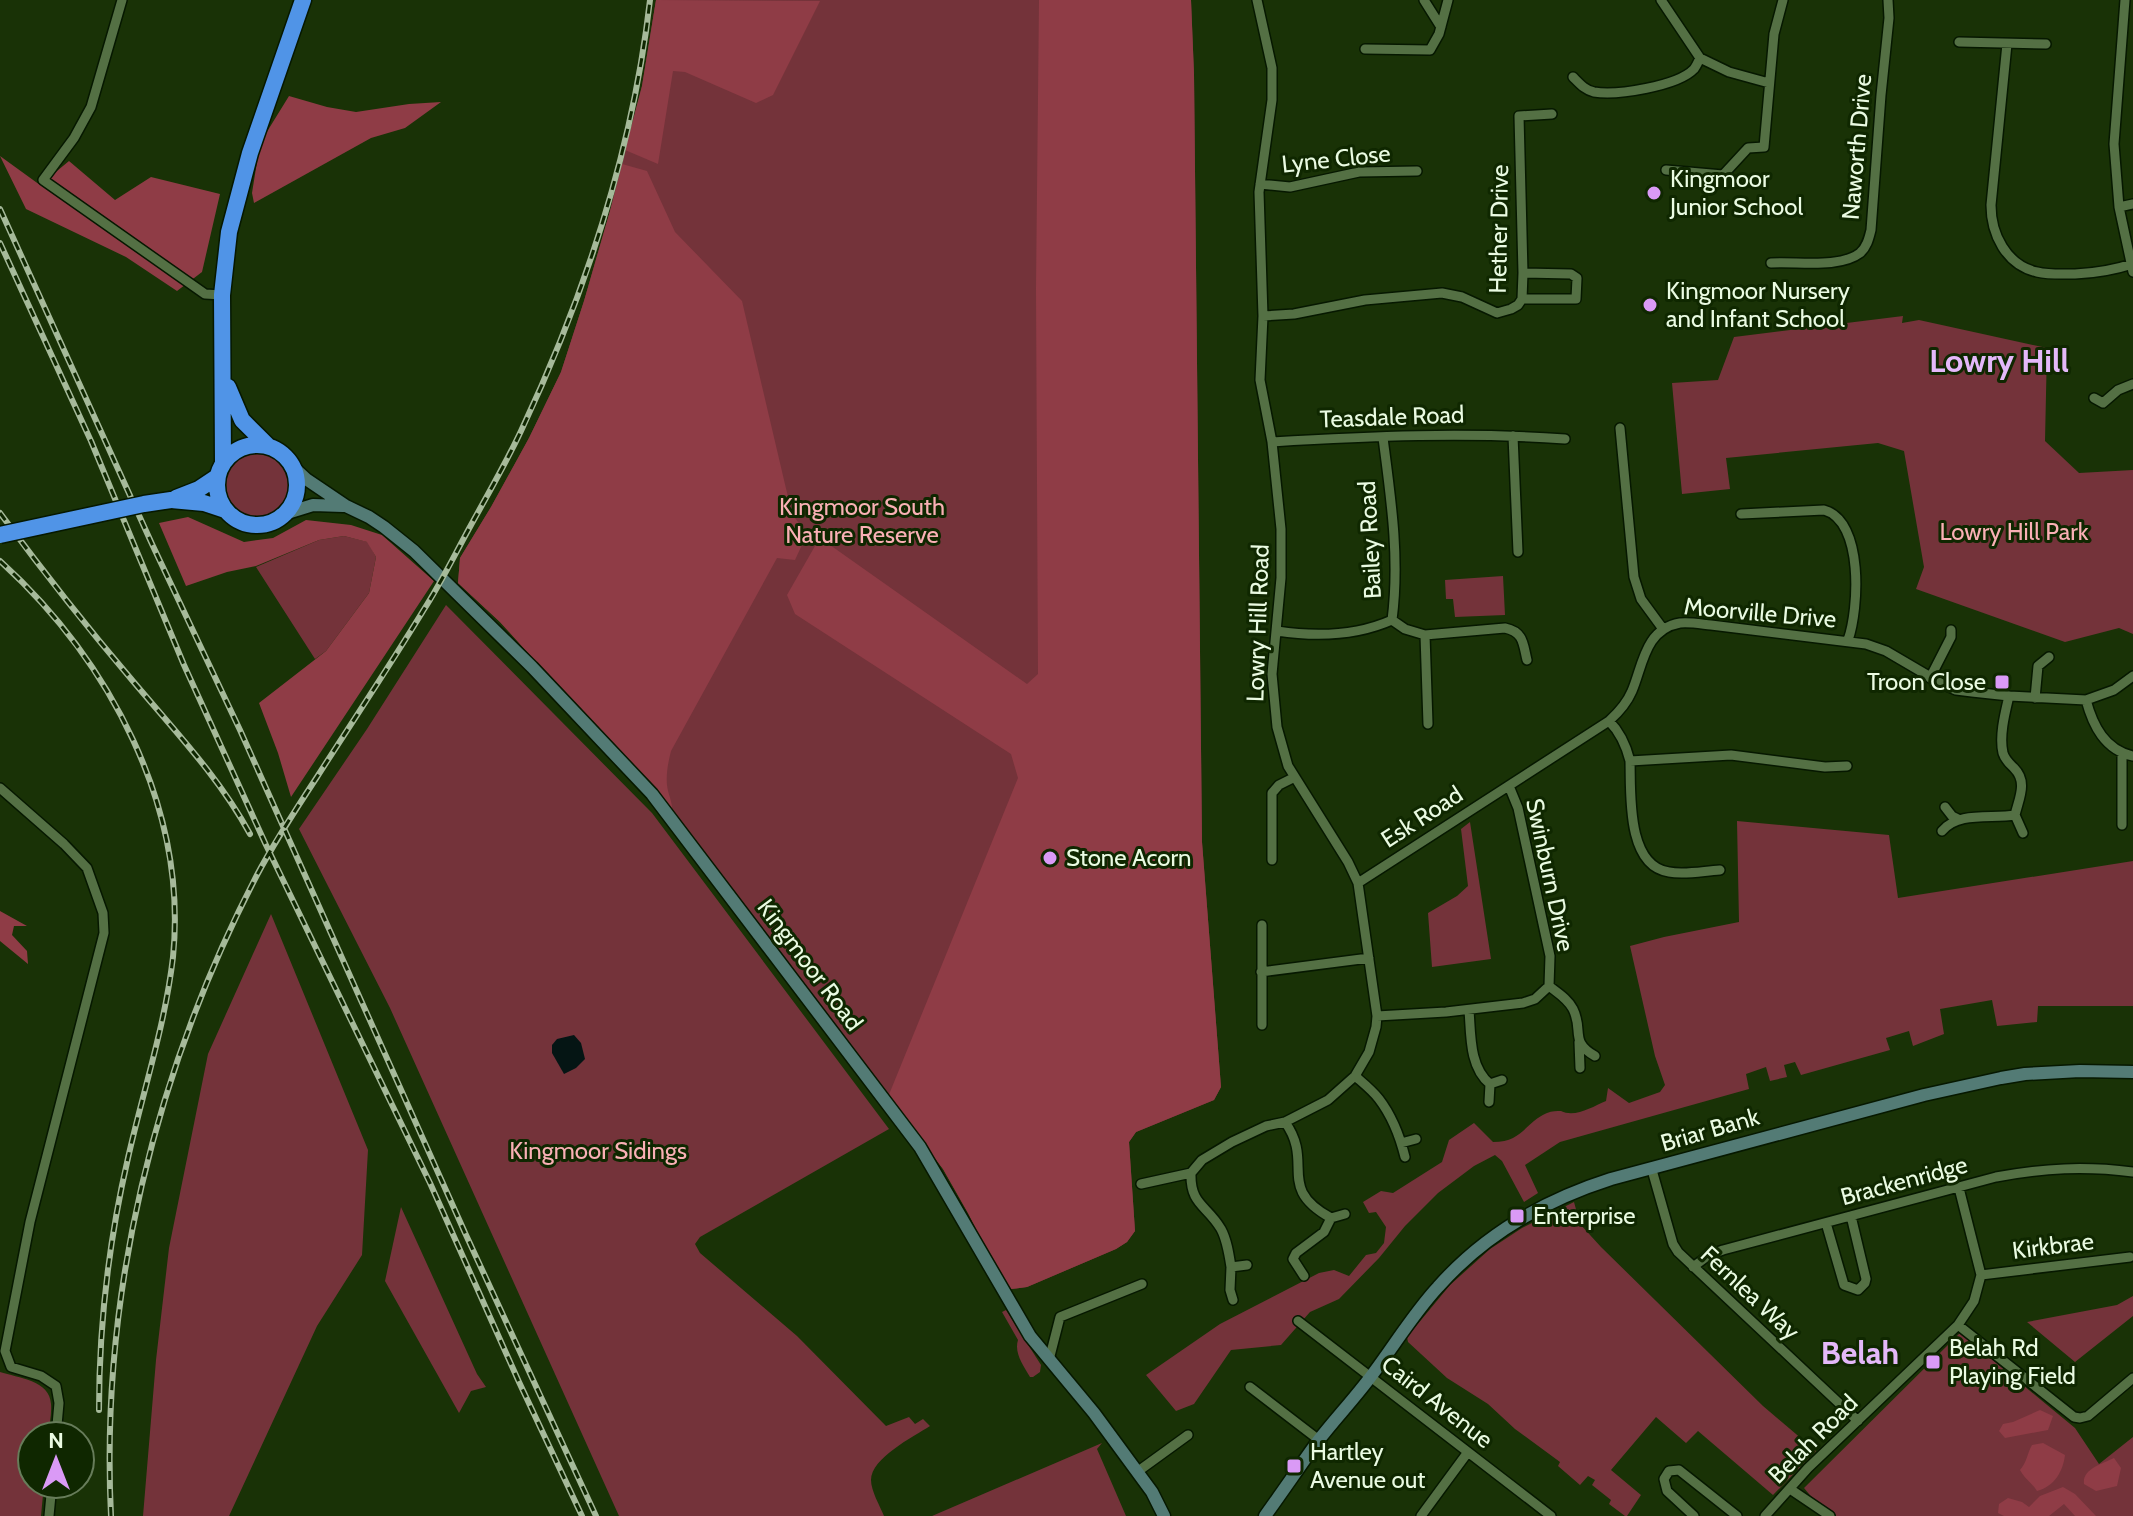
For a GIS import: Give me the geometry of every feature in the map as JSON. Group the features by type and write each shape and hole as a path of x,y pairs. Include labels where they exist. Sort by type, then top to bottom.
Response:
{"highway":[{"path":"225,510 217,494 224,374 222,295 229,232 250,153 303,0"},
{"path":"171,500 204,503 225,510 243,523 257,525 272,522 290,508 296,491 292,466 242,420 224,374"},
{"path":"0,535 171,500 199,489 239,449 253,445 268,446"}],"street":[{"path":"122,0 91,107 74,138 43,180 205,294 222,295"},
{"name":"Lowry Hill Road","path":"1141,1184 1191,1173 1202,1160 1232,1142 1266,1126 1285,1122 1328,1100 1355,1076 1369,1052 1376,1027 1358,883 1288,766 1277,727 1272,674 1281,578 1281,529 1272,442 1260,380 1263,316 1259,250 1260,184 1272,92 1272,68 1257,0"},
{"path":"1424,0 1441,27"},
{"path":"1365,49 1430,50 1441,27 1448,0"},
{"path":"1661,0 1700,58 1729,72 1769,83"},
{"path":"1666,170 1723,175 1748,148 1764,147 1774,34 1783,0"},
{"name":"Naworth Drive","path":"1771,263 1843,260 1860,253 1868,243 1889,18 1888,0"},
{"path":"2007,44 1991,205 1994,231 2000,244 2015,261 2038,273 2093,273 2132,268 2119,207 2114,144 2125,0"},
{"path":"1959,42 2046,44"},
{"path":"1576,83 1593,92 1639,90 1684,75 1695,69 1700,58"},
{"name":"Hether Drive","path":"1263,316 1294,314 1365,300 1442,293 1462,297 1497,313 1518,305 1522,299 1523,273 1519,116 1552,114"},
{"name":"Lyne Close","path":"1260,184 1290,187 1359,172 1417,171"},
{"path":"2119,207 2133,204"},
{"path":"1522,299 1576,299 1577,278 1571,274 1523,273"},
{"path":"2100,404 2118,390 2133,384"},
{"path":"1620,428 1634,577 1641,599 1663,629"},
{"name":"Teasdale Road","path":"1272,442 1411,435 1565,439"},
{"path":"1513,436 1518,552"},
{"name":"Bailey Road","path":"1277,631 1324,635 1376,627 1392,620 1396,574 1394,526 1383,438"},
{"name":"Kingmoor Road","path":"292,466 306,479 377,522 414,551 532,667 652,794 920,1147 1030,1336 1094,1413 1152,1492 1164,1516"},
{"path":"284,514 313,505 346,506"},
{"path":"1741,514 1824,510 1839,519 1850,545 1857,581 1855,612 1848,640"},
{"path":"1392,620 1405,629 1425,635 1505,628 1514,630 1520,635 1527,660"},
{"name":"Moorville Drive","path":"1509,786 1609,721 1629,697 1648,646 1663,629 1672,625 1688,623 1848,640 1886,651 1956,690 2009,696 2086,700 2114,690 2133,676"},
{"path":"1930,678 1951,637 1951,630"},
{"path":"1425,635 1428,724"},
{"path":"2035,698 2038,666 2049,657"},
{"path":"2009,696 2002,745 2008,763 2020,774 2020,800 2015,815 2023,833"},
{"path":"2086,700 2101,735 2110,746 2128,755 2122,825"},
{"path":"1609,721 1622,738 1630,761 1633,828 1647,861 1669,873 1720,870"},
{"path":"1630,761 1731,755 1825,767 1847,766"},
{"path":"1272,860 1272,793 1279,785 1295,777"},
{"name":"Esk Road","path":"1358,883 1509,786"},
{"name":"Swinburn Drive","path":"1377,1016 1523,1003 1535,999 1549,986 1550,956 1518,808 1509,786"},
{"path":"0,788 87,868 103,913 104,933 30,1222 5,1351 11,1367 41,1376 56,1386 57,1420"},
{"path":"1945,807 1958,819"},
{"path":"1942,831 1958,819 2015,815"},
{"path":"1262,925 1262,1025"},
{"path":"1261,972 1369,958"},
{"path":"1549,986 1566,1000 1577,1018 1580,1068"},
{"path":"1469,1010 1474,1057 1478,1070 1490,1084 1489,1102"},
{"path":"1579,1042 1595,1056"},
{"name":"Briar Bank","path":"1265,1516 1319,1440 1438,1287 1507,1227 1538,1208 1581,1189 1935,1092 2025,1074 2133,1072"},
{"path":"1355,1076 1378,1098 1391,1120 1405,1157"},
{"path":"1490,1084 1502,1080"},
{"path":"1285,1122 1294,1136 1298,1152 1298,1179 1302,1194 1315,1209 1331,1218 1345,1214"},
{"path":"1401,1143 1416,1139"},
{"name":"Brackenridge","path":"1693,1267 1724,1249 1996,1177 2053,1169 2098,1167 2133,1172"},
{"name":"Fernlea Way","path":"1652,1170 1673,1244 1693,1267 1858,1421"},
{"path":"1191,1173 1191,1187 1201,1207 1223,1233 1231,1267 1229,1281 1233,1300"},
{"path":"1959,1188 1981,1275"},
{"path":"1826,1223 1844,1285 1858,1290 1866,1279 1851,1216"},
{"path":"1304,1276 1293,1259 1296,1253 1324,1232 1331,1218"},
{"name":"Kirkbrae","path":"1981,1275 2130,1257"},
{"path":"1231,1267 1247,1265"},
{"name":"Belah Road","path":"1765,1516 1808,1468 1958,1325 1974,1301 1981,1275"},
{"path":"1049,1360 1060,1317 1142,1284"},
{"name":"Caird Avenue","path":"1298,1321 1546,1514"},
{"path":"1958,1325 2074,1417 2088,1416 2133,1378"},
{"path":"1250,1387 1319,1440"},
{"path":"1137,1472 1188,1435"},
{"path":"1421,1516 1468,1452"},
{"path":"1694,1516 1667,1491 1664,1479 1669,1471 1679,1470 1737,1516"},
{"path":"1790,1489 1830,1516"}],"green space":[{"name":"Kingmoor South Nature Reserve","path":"656,0 1191,0 1202,842 1221,1087 1214,1100 1136,1132 1129,1142 1135,1231 1127,1242 1027,1287 1011,1289 943,1169 699,845 500,622 458,583 460,558 529,438 561,372 610,211 642,86"},
{"name":"Lowry Hill Park","path":"1903,316 1902,323 1919,320 2047,348 2045,441 2079,473 2133,470 2133,634 2119,628 2065,642 1916,589 1924,567 1904,451 1878,443 1726,458 1730,489 1682,494 1672,383 1718,380 1734,337"},
{"path":"254,451 269,454 280,461 290,482 284,504 275,512 261,516 247,515 237,509 226,489 232,466"},
{"path":"344,536 368,542 376,557 369,593 326,651 315,659 256,567 319,540"},
{"path":"1503,576 1505,615 1455,617 1453,599 1446,599 1445,580"},
{"name":"Kingmoor Sidings","path":"446,605 652,813 889,1129 700,1237 695,1244 700,1253 797,1336 886,1426 909,1417 915,1424 923,1419 930,1426 885,1456 873,1472 872,1489 884,1516 619,1516 390,1008 299,829"},
{"path":"1737,821 1889,835 1898,898 2133,861 2133,1006 2038,1006 2037,1022 1997,1026 1992,1000 1940,1009 1944,1034 1913,1046 1909,1031 1886,1038 1890,1050 1801,1075 1795,1062 1784,1065 1787,1077 1770,1081 1766,1067 1746,1074 1749,1089 1560,1142 1525,1165 1538,1193 1524,1202 1502,1161 1495,1155 1474,1166 1438,1193 1339,1299 1310,1312 1281,1345 1231,1350 1194,1404 1176,1411 1146,1375 1220,1324 1319,1273 1334,1270 1349,1276 1366,1255 1376,1253 1384,1243 1386,1227 1376,1212 1369,1213 1363,1202 1381,1191 1393,1193 1442,1162 1449,1140 1474,1123 1493,1142 1503,1141 1511,1139 1547,1113 1578,1112 1606,1101 1608,1088 1629,1103 1660,1092 1665,1085 1655,1056 1630,946 1739,922"},
{"path":"1470,822 1491,959 1432,967 1428,913 1468,886 1461,829"},
{"path":"271,914 368,1150 362,1255 317,1326 229,1516 143,1516 169,1248 208,1054"},
{"path":"1574,1202 1580,1224 1601,1247 1763,1406 1816,1451 1773,1495 1698,1431 1686,1443 1656,1417 1611,1470 1641,1495 1625,1516 1592,1485 1595,1480 1588,1476 1580,1485 1558,1466 1560,1462 1515,1429 1488,1404 1447,1378 1408,1342 1407,1337 1450,1285 1490,1249 1522,1228"},
{"path":"401,1207 477,1374 486,1387 471,1391 459,1413 385,1281"},
{"path":"2133,1296 2133,1316 2075,1362 2027,1322 2117,1305"},
{"path":"1006,1310 1041,1365 1040,1372 1033,1377 1030,1377 1020,1359 1018,1340 1002,1312"},
{"path":"1960,1333 2075,1428 2099,1464 2133,1437 2133,1516 1832,1516 1814,1500 1804,1488"},
{"path":"0,1372 39,1385 49,1396 51,1412 50,1420 16,1420 16,1500 42,1500 41,1516 0,1516"},
{"path":"1102,1443 1097,1449 1126,1516 932,1516"}],"shaded area":[{"path":"656,0 820,1 773,95 756,103 685,72 673,71 658,164 625,150 642,86"},
{"path":"1039,0 1191,0 1202,842 1221,1087 1214,1100 1136,1132 1129,1142 1135,1231 1127,1242 1027,1287 1011,1289 1003,1284 943,1169 888,1097 1018,778 1011,754 795,614 787,595 815,546 830,545 1027,684 1038,674 1036,289"},
{"path":"289,96 356,112 441,102 405,128 371,138 254,203 252,193 260,143"},
{"path":"0,156 40,185 69,161 115,200 151,177 220,194 202,272 177,291 126,257 26,209"},
{"path":"622,164 647,171 675,232 742,301 792,514 807,534 795,560 777,558 671,751 667,781 672,812 500,622 458,583 460,558 529,438 561,372"},
{"path":"188,517 244,542 273,538 306,520 351,525 382,535 434,581 291,797 259,703 326,651 369,593 376,557 367,542 344,536 319,540 256,566 186,586 159,523"},
{"path":"0,911 27,926 14,926 12,935 27,951 28,964 0,941"},
{"path":"574,1035 581,1043 585,1059 564,1074 552,1053 552,1045 557,1039"},
{"path":"2040,1410 2053,1416 2048,1430 2005,1438 1999,1431 2003,1424"},
{"path":"2043,1443 2065,1455 2057,1477 2049,1486 2037,1491 2020,1470 2032,1445"},
{"path":"2114,1458 2121,1468 2117,1486 2096,1491 2084,1484 2089,1471"},
{"path":"2063,1487 2075,1494 2096,1516 2075,1516 2064,1504 2049,1516 2004,1516 1998,1513 1999,1504 2008,1498 2029,1507 2040,1496"}],"railway":[{"path":"111,1516 110,1433 115,1350 125,1268 163,1106 190,1027 221,950 264,862 436,590 509,455 544,380 585,274 619,166 632,111 650,0"},
{"path":"0,209 596,1516"},
{"path":"0,243 91,441 184,665 266,845 430,1183 582,1516"},
{"path":"0,513 81,618 210,773 250,834"},
{"path":"0,561 39,600 107,690 133,740 154,792 168,846 174,901 173,957 159,1033 115,1220 103,1315 99,1410"}],"place":[{"name":"Kingmoor Junior School","path":"1654,193"},
{"name":"Kingmoor Nursery and Infant School","path":"1650,305"},
{"name":"Troon Close","path":"2002,682"},
{"name":"Stone Acorn","path":"1050,858"},
{"name":"Enterprise","path":"1517,1216"},
{"name":"Belah Rd Playing Field","path":"1933,1362"},
{"name":"Hartley Avenue out","path":"1294,1466"}],"district":[{"name":"Lowry Hill","path":"1999,361"},
{"name":"Belah","path":"1860,1353"}]}
